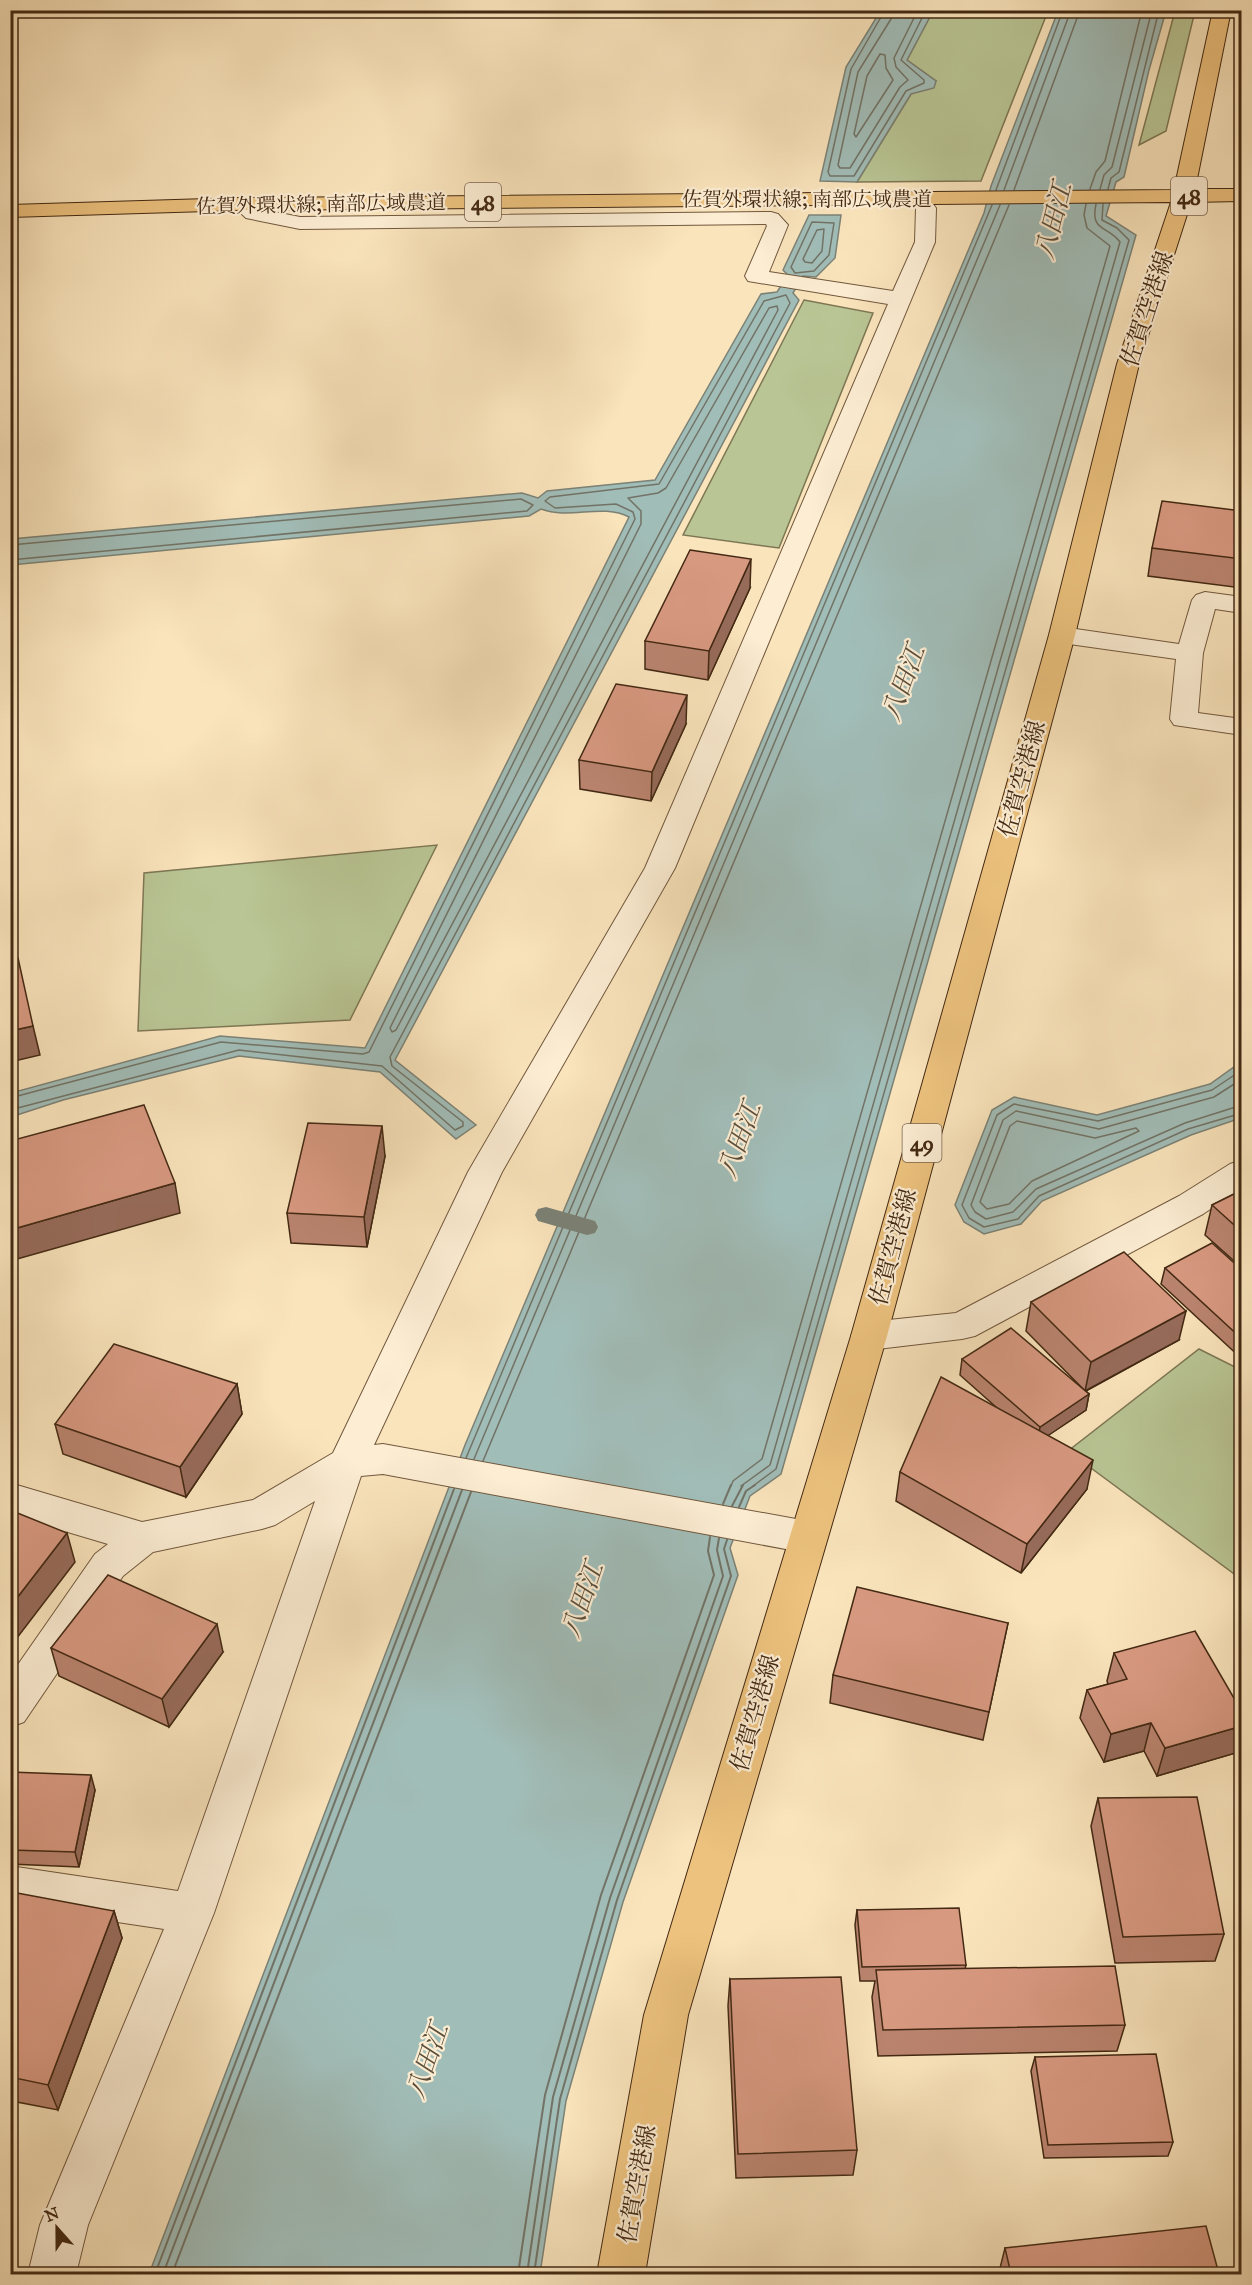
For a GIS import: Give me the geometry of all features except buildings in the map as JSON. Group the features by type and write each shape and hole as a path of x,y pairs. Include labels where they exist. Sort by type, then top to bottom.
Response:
{"main road":[{"name":"佐賀空港線","path":"621,2274 666,2015 795,1533 869,1336 1062,635 1128,363 1183,196 1222,10"},
{"name":"48","path":"1183,196 1242,195"},
{"name":"佐賀外環状線; 南部広域農道","path":"10,211 241,204 1183,196"}],"street":[{"path":"241,204 253,214 300,223 771,218 778,225 756,276 768,280 900,299"},
{"path":"52,2274 64,2225 192,1913 365,1461 485,1172 660,868 925,242 927,208"},
{"path":"1242,605 1205,600 1190,653 1184,719 1242,728"},
{"path":"1062,635 1190,653"},
{"path":"869,1336 962,1326 1191,1205 1242,1172"},
{"path":"10,1498 29,1506 142,1538 262,1514 365,1461 795,1533"},
{"path":"10,1710 109,1565 142,1538"},
{"path":"10,1886 192,1913"}],"green space":[{"path":"933,11 1048,11 981,181 857,182 911,94 936,81 907,60"},
{"path":"1175,11 1195,11 1166,131 1139,145"},
{"path":"804,300 873,313 779,548 683,535"},
{"path":"437,845 350,1020 138,1031 144,873"},
{"path":"1199,1349 1241,1370 1241,1579 1068,1451"}],"water":[{"path":"881,10 933,11 907,60 936,81 934,88 911,94 857,182 820,181 846,67"},
{"name":"八田江","path":"1058,11 1166,11 1149,70 1124,177 1116,182 1106,216 1136,235 781,1474 750,1496 730,1548 738,1575 623,1902 566,2101 540,2274 149,2274 465,1445 984,213 991,186"},
{"path":"809,215 841,215 835,258 816,277 803,276 793,293 799,300 395,1060 476,1125 456,1139 380,1072 239,1056 63,1100 11,1117 11,1093 220,1036 365,1048 629,517 608,511 563,513 541,509 529,516 11,565 11,539 522,493 538,498 547,491 655,480 761,294 777,292 788,275 783,270"},
{"path":"1241,1062 1241,1118 1191,1135 1042,1201 1021,1224 984,1234 964,1222 955,1205 992,1110 1014,1097 1097,1115 1210,1084"}],"waterway":[{"path":"546,1215 587,1227"}]}
